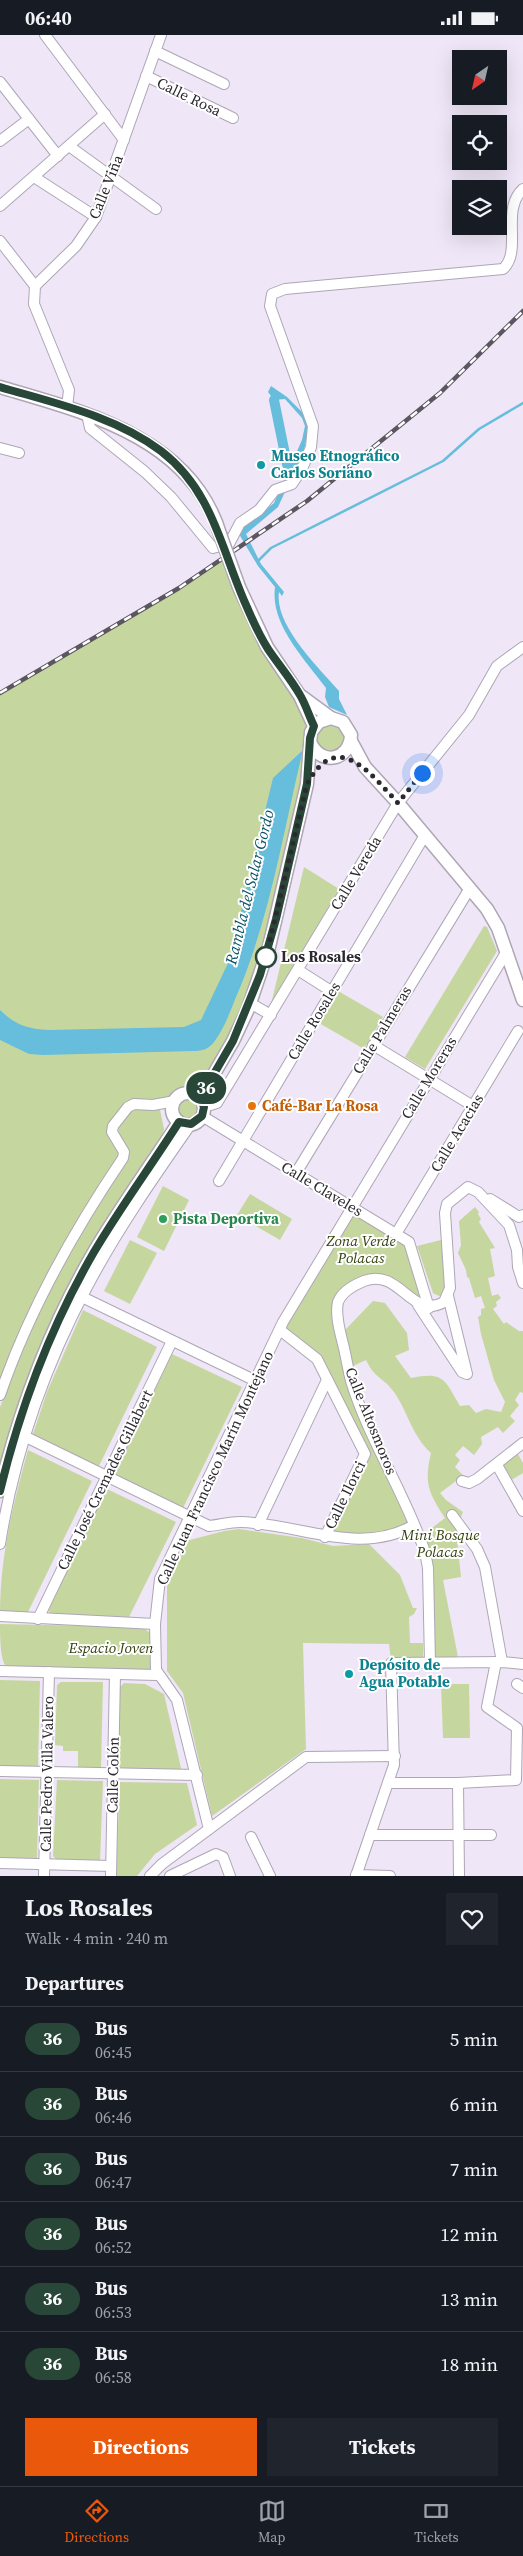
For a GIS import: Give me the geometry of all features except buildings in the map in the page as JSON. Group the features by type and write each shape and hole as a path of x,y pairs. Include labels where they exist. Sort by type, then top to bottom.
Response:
{"main road":[{"path":"0,387 87,414 140,437 166,456 202,497 220,534 239,587 267,647 300,695 314,726"},
{"path":"300,695 331,718 343,722 365,767 488,909 506,951 523,1000"},
{"path":"0,1491 32,1385 77,1285 109,1227 185,1123 202,1107 250,1003 269,947 307,784 311,735 314,726 324,719 331,718"},
{"path":"307,784 320,765 349,747 351,741"},
{"path":"311,745 319,755 334,757 365,767"},
{"path":"185,1123 173,1114 175,1101 186,1093 202,1107"}],"street":[{"path":"45,35 124,140"},
{"name":"Calle Viña","path":"35,286 76,246 96,217 161,35"},
{"path":"155,51 224,83"},
{"name":"Calle Rosa","path":"146,76 233,118"},
{"path":"0,82 58,155"},
{"path":"0,206 105,114"},
{"path":"0,141 29,119"},
{"path":"69,146 156,209"},
{"path":"34,177 96,217"},
{"path":"87,414 90,428 144,472 171,497 213,548 229,544 240,523 260,510 275,489 292,484 302,469 311,447 313,425 270,306 272,293 285,289 503,269 512,263 516,254 515,205 519,193 523,189"},
{"path":"0,241 35,286 34,304 69,391 67,407"},
{"path":"0,448 19,453"},
{"name":"Calle Vereda","path":"202,1107 217,1103 398,803 469,715 497,666 523,647"},
{"name":"Calle Rosales","path":"219,1181 425,835"},
{"name":"Calle Palmeras","path":"296,1173 470,888"},
{"name":"Calle Moreras","path":"351,1206 506,951"},
{"path":"298,971 331,991"},
{"path":"250,1003 271,1015"},
{"name":"Calle Acacias","path":"396,1234 518,1031"},
{"path":"373,1045 473,1106"},
{"path":"0,1395 29,1321 54,1270 89,1209 123,1158 124,1152 112,1132 113,1126 128,1107 134,1104 153,1105 175,1101"},
{"name":"Calle Claveles","path":"202,1107 242,1141 409,1242 429,1307"},
{"path":"0,1544 12,1486 26,1437 46,1380 82,1297 124,1223 185,1123"},
{"path":"418,1305 462,1372 467,1374 448,1297 445,1213 448,1204 468,1187 519,1217 523,1215"},
{"path":"478,1192 509,1225 518,1250 518,1267 523,1283"},
{"name":"Calle Juan Francisco Marín Montejano","path":"157,1675 155,1624 160,1579 280,1330 351,1206"},
{"name":"Calle Altosmoros","path":"418,1305 397,1286 374,1279 353,1286 342,1295 338,1303 338,1313 352,1382 414,1525 428,1568 430,1663"},
{"path":"82,1297 256,1381"},
{"path":"418,1305 438,1306 448,1297"},
{"path":"258,1525 327,1381 317,1359 280,1330"},
{"name":"Calle José Cremades Gillabert","path":"38,1619 172,1341"},
{"name":"Calle Ilorci","path":"324,1537 365,1454 327,1381"},
{"path":"26,1437 209,1526 240,1523 324,1537 381,1537 394,1535 414,1525"},
{"path":"462,1481 469,1483 497,1465 523,1443"},
{"path":"497,1465 523,1509"},
{"path":"388,1783 458,1783 516,1780 520,1730 487,1707 499,1662 485,1567 477,1549 452,1515"},
{"path":"0,1616 155,1624"},
{"path":"390,1876 356,1876 388,1783 394,1756 391,1663 499,1662 523,1664"},
{"path":"0,1671 157,1675 177,1700 209,1829"},
{"name":"Calle Pedro Villa Valero","path":"44,1876 49,1673"},
{"name":"Calle Colón","path":"111,1871 115,1674"},
{"path":"150,1876 162,1863 306,1757 394,1756"},
{"path":"0,1771 196,1775"},
{"path":"458,1783 459,1876"},
{"path":"370,1835 491,1835"},
{"path":"251,1837 270,1876"},
{"path":"162,1863 169,1876 216,1854 223,1857 230,1876"},
{"path":"0,1863 111,1871"}],"green space":[{"path":"228,556 314,726 266,955 244,1018 196,1095 186,1093 177,1097 134,1104 113,1126 124,1152 73,1235 0,1397 0,693"},
{"path":"325,721 346,729 343,751 321,754 313,733"},
{"path":"304,867 339,889 272,1000"},
{"path":"484,926 487,927 497,951 425,1069 405,1057"},
{"name":"Los Rosales","path":"338,991 383,1017 364,1049 319,1023"},
{"path":"188,1095 198,1099 202,1109 198,1119 188,1123 178,1119 174,1109 178,1099"},
{"path":"132,1109 160,1110 164,1129 162,1137 118,1201 66,1292 34,1365 0,1465 0,1407 32,1326 58,1271 86,1221 126,1161 118,1129"},
{"name":"Pista Deportiva","path":"163,1186 189,1200 164,1251 137,1237"},
{"name":"Pista Deportiva","path":"250,1194 292,1219 280,1240 237,1215"},
{"name":"Zona Verde Polacas","path":"351,1206 409,1242 429,1308 397,1286 365,1280 338,1303 352,1382 414,1525 403,1532 325,1537 366,1456 317,1359 280,1330"},
{"name":"Mini Bosque Polacas","path":"475,1207 481,1219 479,1222 495,1248 490,1249 495,1276 488,1278 492,1296 498,1294 501,1298 496,1302 497,1306 493,1309 504,1324 506,1322 519,1331 523,1331 523,1393 520,1392 515,1400 519,1405 510,1416 515,1421 503,1433 498,1427 481,1437 482,1444 474,1455 463,1446 455,1455 460,1460 455,1467 466,1478 456,1481 440,1493 446,1500 463,1512 456,1529 461,1577 443,1580 458,1657 430,1658 428,1568 420,1537 445,1518 429,1487 428,1472 431,1453 419,1439 394,1392 376,1375 366,1360 353,1366 345,1330 373,1301 385,1303 407,1333 409,1350 395,1356 411,1378 422,1376 437,1377 447,1384 460,1406 469,1405 476,1413 486,1409 501,1412 505,1402 494,1380 478,1317 481,1315 481,1309 485,1308 481,1296 475,1298 458,1253 461,1245 459,1221"},
{"name":"Pista Deportiva","path":"130,1240 157,1253 130,1304 104,1291"},
{"path":"441,1240 446,1290 441,1297 433,1293 417,1246"},
{"path":"83,1310 157,1347 98,1468 32,1437 47,1392"},
{"path":"172,1354 242,1387 183,1508 116,1477 115,1473"},
{"path":"515,1449 523,1463 523,1473 508,1482 497,1465"},
{"path":"28,1450 92,1481 27,1614 0,1613 2,1571 8,1531"},
{"path":"107,1489 176,1522 129,1617 52,1615 48,1610"},
{"path":"239,1529 302,1538 333,1546 369,1544 400,1575 413,1608 417,1608 414,1614 409,1617 410,1643 423,1643 423,1658 391,1660 389,1644 303,1643 306,1749 212,1816 183,1693 167,1671 167,1588 168,1578 186,1541"},
{"name":"Espacio Joven","path":"0,1624 142,1627 150,1633 150,1670 6,1666 1,1653"},
{"path":"0,1680 40,1681 38,1767 0,1766"},
{"path":"61,1682 103,1682 101,1769 78,1768 78,1751 63,1751 63,1746 55,1745 57,1685"},
{"path":"124,1683 145,1684 164,1694 181,1768 179,1772 121,1770 118,1766 120,1687"},
{"path":"441,1684 469,1684 470,1738 443,1738"},
{"path":"0,1779 39,1780 37,1859 0,1859"},
{"path":"57,1780 103,1781 100,1861 57,1860 53,1856"},
{"path":"120,1782 187,1783 197,1825 155,1854 137,1876 116,1876"}],"water":[{"path":"271,386 287,397 305,415 309,426 304,451 278,507 246,534 261,564 284,592 282,596 279,592 279,605 283,618 300,645 339,691 339,699 347,715 329,707 325,697 326,688 299,653 283,628 275,601 275,587 258,566 239,534 240,530 274,503 302,440 305,426 302,418 285,399 274,400 268,392"},
{"path":"303,750 275,875 258,937 229,1014 221,1032 210,1046 197,1051 43,1055 29,1054 0,1040 0,1010 22,1025 35,1029 49,1030 184,1027 201,1020 229,961 273,778"}],"waterway":[{"path":"274,400 287,464 292,473"},
{"name":"Rambla del Salar Gordo","path":"258,561 271,548 443,461 479,429 523,403"}],"railway":[{"path":"0,693 179,588 307,501 440,393 523,311"}],"bus line":[{"name":"36","path":"0,387 67,407 140,437 166,456 190,481 202,497 218,529 246,605 266,645 300,695 314,726 310,738 310,764 307,784 269,947 248,1009 217,1071 200,1098 204,1107 202,1116 196,1123 186,1125 179,1122 109,1227 80,1277 52,1335 32,1385 12,1444 0,1491"}],"place":[{"name":"Museo Etnográfico Carlos Soriano","path":"261,465"},
{"name":"Los Rosales","path":"266,957"},
{"name":"Café-Bar La Rosa","path":"252,1106"},
{"name":"Pista Deportiva","path":"163,1219"},
{"name":"Depósito de Agua Potable","path":"349,1674"}],"route":[{"path":"266,957 307,784 320,765 328,758 339,757 352,760 365,767 398,803 422,773"}]}
